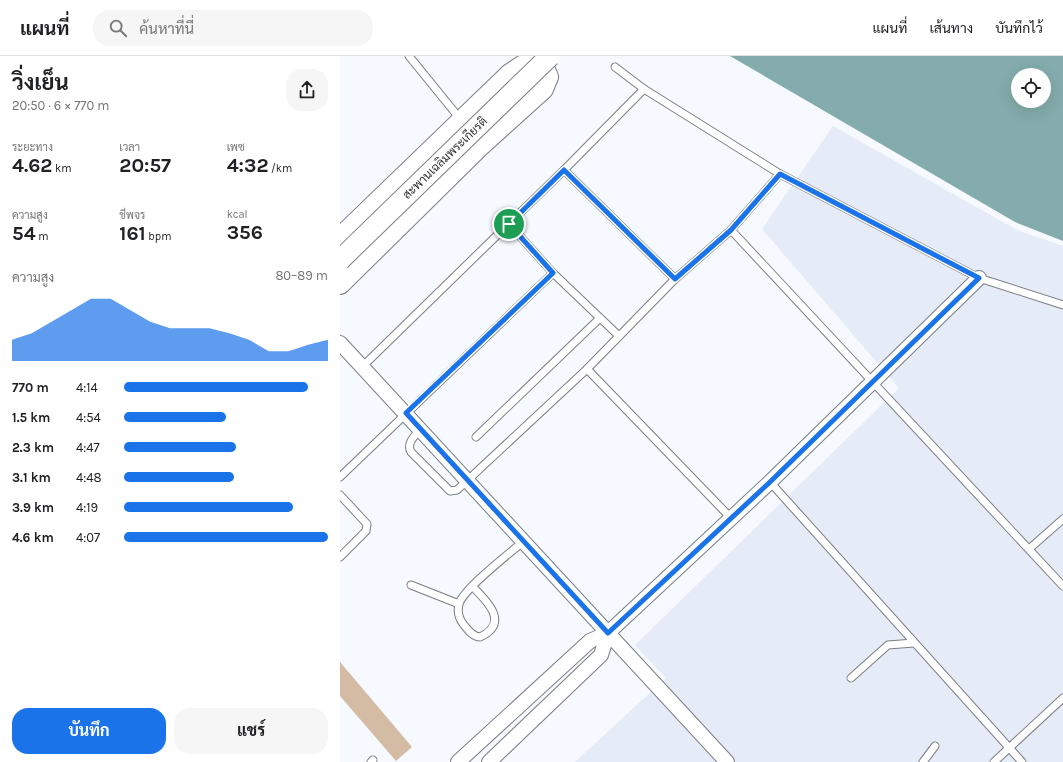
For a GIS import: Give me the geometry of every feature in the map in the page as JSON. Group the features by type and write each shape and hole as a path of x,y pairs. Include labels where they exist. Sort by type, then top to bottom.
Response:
{"main road":[{"name":"สะพานเฉลิมพระเกียรติ","path":"340,260 550,56"},
{"path":"340,238 510,74 525,64 534,61 544,70 548,77 543,89 481,145 340,284"}],"street":[{"path":"458,762 590,641 608,633 732,518 979,278"},
{"path":"340,343 363,366 727,762"},
{"path":"489,762 601,655 608,633"}],"lane":[{"path":"410,56 462,121"},
{"path":"615,67 644,89 780,174 979,278 1063,305"},
{"path":"363,366 564,170 644,89"},
{"path":"564,170 675,279"},
{"path":"420,429 410,442 409,448 411,452 450,491 457,490 587,369 675,279 731,230 780,174"},
{"path":"509,224 553,273 619,336"},
{"path":"731,230 872,383 1063,586"},
{"path":"340,477 553,273"},
{"path":"476,437 600,318"},
{"path":"587,369 732,518"},
{"path":"770,482 1022,762"},
{"path":"340,495 366,524 366,531 340,558"},
{"path":"1029,549 1063,519"},
{"path":"473,587 489,604 494,612 494,623 491,629 480,637 474,636 460,619 459,604 473,587 524,541"},
{"path":"411,585 459,604"},
{"path":"850,678 888,645 914,643"},
{"path":"994,762 1063,698"},
{"path":"923,762 936,746"}],"shaded area":[{"path":"833,126 1017,230 1063,246 1063,762 575,762 666,678 635,645 899,388 762,229"}],"water":[{"path":"730,56 1063,56 1063,241 1015,222"}],"building":[{"path":"340,662 412,747 396,761 340,696"}],"route":[{"path":"564,170 675,279 731,230 780,174 979,278 770,482 608,633 406,413 553,273 509,224 564,170"}]}
